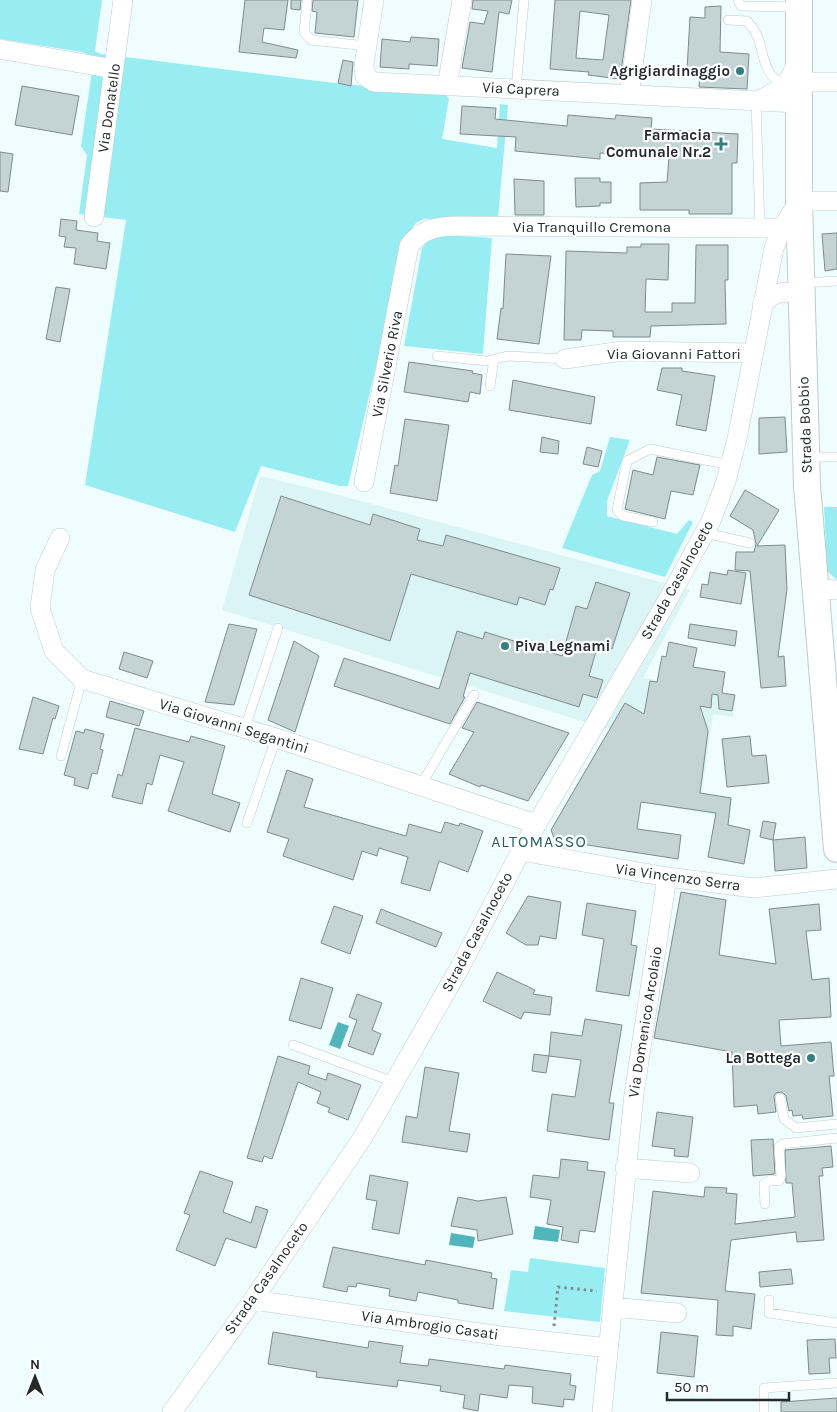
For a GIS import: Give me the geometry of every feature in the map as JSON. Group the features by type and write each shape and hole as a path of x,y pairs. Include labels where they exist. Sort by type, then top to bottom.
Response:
{"main road":[{"name":"Strada Bobbio","path":"799,4 795,83 806,457 826,589 837,849"}],"street":[{"name":"Via Donatello","path":"94,217 123,0"},
{"name":"Via Caprera","path":"374,0 364,65 365,76 374,82 756,101 795,83 837,82"},
{"path":"447,86 462,0"},
{"path":"629,95 642,0"},
{"path":"0,49 114,68"},
{"path":"799,201 837,200"},
{"name":"Strada Casalnoceto","path":"172,1412 252,1300 363,1137 460,967 536,824 705,533 717,505 730,465 774,248 782,228 799,201"},
{"name":"Via Tranquillo Cremona","path":"409,246 423,232 434,227 782,228"},
{"name":"Via Silverio Riva","path":"364,482 409,246"},
{"path":"762,305 770,296 786,291 801,282 782,268 766,282"},
{"name":"Via Giovanni Fattori","path":"565,359 623,351 754,353"},
{"name":"Via Giovanni Segantini","path":"60,538 45,570 40,608 54,651 82,679 245,728 536,824"},
{"name":"Via Vincenzo Serra","path":"521,851 667,877 754,888 837,879"},
{"name":"Via Domenico Arcolaio","path":"602,1412 625,1168 634,1094 667,877"},
{"path":"625,1168 690,1174"},
{"name":"Via Ambrogio Casati","path":"252,1300 552,1342 608,1348"},
{"path":"612,1300 677,1313"}],"lane":[{"path":"516,89 524,0"},
{"path":"738,0 741,6 799,4"},
{"path":"307,2 304,32 311,40 367,46"},
{"path":"746,6 747,21 760,38 767,71 774,80 795,83"},
{"path":"728,20 747,21"},
{"path":"756,101 760,228"},
{"path":"801,282 837,281"},
{"path":"438,356 494,359 507,356 565,359"},
{"path":"490,386 494,359"},
{"path":"653,522 623,516 617,510 628,461 650,449 730,465"},
{"path":"806,457 837,457"},
{"path":"705,533 750,542"},
{"path":"245,728 278,628"},
{"path":"61,756 82,679"},
{"path":"421,785 474,695"},
{"path":"247,823 276,738"},
{"path":"293,1045 394,1082"},
{"path":"780,1098 784,1119 796,1128 837,1124"},
{"path":"765,1204 764,1184 771,1180 779,1181 781,1176 779,1147 782,1144 837,1138"},
{"path":"769,1300 769,1313 837,1323"},
{"path":"764,1412 764,1388 837,1383"}],"path":[{"path":"552,1342 558,1287 612,1300"}],"shaded area":[{"path":"0,0 102,0 95,51 101,54 326,82 445,94 449,99 442,139 497,148 500,104 508,105 498,218 424,219 416,223 407,235 348,486 340,486 261,466 235,532 85,485 126,220 79,214 87,155 81,146 94,58 82,52 0,39"},
{"path":"440,235 492,238 483,354 404,346 422,248 429,239"},
{"path":"610,437 630,440 607,501 607,516 677,534 689,520 693,522 665,577 562,548 592,475 600,471"},
{"path":"260,476 335,494 690,590 643,678 735,695 733,717 713,714 702,793 732,797 730,818 574,789 611,730 222,610"},
{"path":"824,507 837,507 837,580 827,571"},
{"path":"338,1022 349,1026 340,1049 329,1045"},
{"path":"535,1226 560,1230 558,1242 533,1239"},
{"path":"451,1233 475,1237 473,1248 449,1245"},
{"path":"530,1258 605,1268 600,1322 504,1311 511,1270 528,1272"}],"building":[{"path":"245,0 288,0 284,30 264,28 262,42 298,50 296,58 239,52"},
{"path":"291,0 301,0 300,10 291,9"},
{"path":"313,0 358,0 354,37 315,33 317,12 312,11"},
{"path":"473,0 512,0 509,14 499,12 492,72 462,68 470,22 484,24 488,11 472,9"},
{"path":"555,0 631,0 620,79 588,75 589,72 550,69","holes":["580,11 609,15 603,60 576,58"]},
{"path":"721,6 720,52 749,54 747,89 699,87 700,71 687,70 690,17 705,18 705,7"},
{"path":"411,37 439,39 437,66 409,64 409,69 380,67 382,39 410,42"},
{"path":"343,60 353,62 351,86 338,83"},
{"path":"22,86 79,96 72,135 15,125"},
{"path":"462,106 496,108 495,119 567,126 568,115 615,119 616,115 652,118 651,129 738,134 737,163 732,163 732,214 689,214 689,210 640,210 640,183 667,182 669,157 600,153 600,159 515,151 516,137 460,134"},
{"path":"0,152 13,154 8,192 0,191"},
{"path":"575,178 600,178 600,182 611,182 611,203 600,203 600,206 576,207"},
{"path":"514,179 544,181 544,215 515,215"},
{"path":"61,219 77,221 76,230 98,233 97,241 110,243 106,269 74,264 76,248 64,247 66,237 59,236"},
{"path":"837,233 837,269 825,271 822,234"},
{"path":"641,244 669,244 668,280 646,279 645,312 672,312 672,303 695,303 696,245 728,245 728,280 725,280 726,324 651,326 650,337 613,337 613,331 582,330 581,340 564,340 566,251 627,253 627,247 641,247"},
{"path":"506,254 551,256 539,344 497,339 501,308 503,309"},
{"path":"56,287 70,289 60,342 46,339"},
{"path":"409,362 473,371 472,373 482,375 480,394 470,392 468,402 404,392"},
{"path":"662,368 682,368 682,371 715,376 706,431 676,425 682,395 657,390"},
{"path":"513,380 595,397 591,424 509,410"},
{"path":"785,417 787,452 759,454 759,418"},
{"path":"405,419 449,425 437,501 390,493 395,465 398,466"},
{"path":"542,437 559,441 558,454 540,452"},
{"path":"587,447 602,451 598,467 583,464"},
{"path":"657,457 700,465 693,495 671,491 665,519 625,509 633,470 653,475"},
{"path":"745,490 779,510 757,546 785,545 787,589 778,657 784,656 786,686 761,688 750,571 735,570 736,552 754,552 756,544 753,530 730,516"},
{"path":"281,496 370,525 373,514 420,529 417,540 443,546 446,535 560,568 553,590 550,589 545,605 519,597 517,605 411,574 390,641 249,595"},
{"path":"728,570 746,573 741,604 700,597 702,584 708,585 710,572 727,575"},
{"path":"596,582 630,593 612,649 598,644 589,676 603,680 597,698 583,694 579,707 470,673 463,697 465,697 450,724 334,686 344,658 439,689 457,631 483,639 485,632 562,656 576,606 587,609"},
{"path":"229,624 257,629 234,705 205,702"},
{"path":"690,624 737,631 735,646 688,638"},
{"path":"294,641 319,656 295,732 268,720"},
{"path":"669,642 697,648 693,667 725,672 722,693 735,695 732,711 719,709 718,695 712,694 711,708 700,706 708,731 700,793 731,798 728,825 750,830 744,864 708,857 716,813 641,802 637,829 681,835 678,859 555,840 551,830 625,703 644,714 650,681 657,682 662,656 666,657"},
{"path":"124,652 153,661 147,678 119,669"},
{"path":"33,697 59,706 55,719 53,718 43,754 19,749"},
{"path":"110,701 144,711 139,726 106,717"},
{"path":"477,702 569,733 528,801 481,785 480,787 449,774 474,732 462,728"},
{"path":"135,728 189,742 191,736 225,746 212,794 240,803 230,832 168,811 184,762 160,755 152,785 147,783 142,804 112,797 118,774 122,776"},
{"path":"85,729 104,734 100,749 103,750 97,774 92,773 88,789 74,785 75,778 64,775 76,731 84,733"},
{"path":"750,736 752,756 766,755 769,783 727,787 722,739"},
{"path":"287,770 313,779 304,807 406,836 409,824 441,833 445,822 459,826 460,823 483,831 468,872 439,861 430,891 401,883 408,857 379,848 377,856 362,851 353,880 283,856 289,839 267,832"},
{"path":"763,821 776,823 773,840 760,837"},
{"path":"805,837 807,868 775,871 773,840"},
{"path":"681,892 726,900 719,955 776,964 769,909 819,904 821,930 806,931 812,980 829,978 831,1017 779,1020 781,1046 831,1042 834,1076 829,1076 833,1116 803,1119 802,1115 793,1116 792,1110 789,1111 786,1096 782,1092 776,1093 774,1096 776,1112 758,1114 757,1105 734,1107 732,1052 654,1038"},
{"path":"528,896 561,902 556,939 540,936 538,945 526,945 506,933"},
{"path":"587,903 636,911 631,945 637,946 629,996 596,991 604,939 582,935"},
{"path":"334,906 363,916 350,954 321,943"},
{"path":"381,909 442,933 436,947 376,923"},
{"path":"497,972 535,990 533,994 552,997 550,1015 524,1012 521,1019 483,1001"},
{"path":"301,978 333,988 321,1029 289,1020"},
{"path":"357,994 382,1003 372,1030 381,1034 373,1055 348,1046 357,1020 349,1017"},
{"path":"585,1019 622,1025 609,1103 614,1103 609,1140 547,1131 552,1094 575,1097 581,1060 549,1056 551,1032 582,1036"},
{"path":"534,1054 549,1056 546,1073 532,1071"},
{"path":"278,1056 310,1066 308,1074 326,1080 328,1073 361,1085 348,1120 328,1112 330,1108 317,1103 321,1092 298,1082 272,1159 264,1156 262,1162 247,1158"},
{"path":"425,1067 459,1073 449,1131 470,1134 467,1152 402,1142 406,1116 417,1118"},
{"path":"657,1112 693,1117 688,1157 674,1156 675,1149 652,1146"},
{"path":"773,1139 775,1174 753,1176 751,1140"},
{"path":"831,1146 833,1167 822,1168 823,1176 819,1176 824,1240 797,1242 796,1232 731,1240 725,1291 755,1294 751,1329 733,1326 733,1336 716,1335 718,1300 641,1293 653,1191 704,1197 705,1187 727,1188 726,1193 737,1194 735,1224 795,1217 792,1183 786,1183 785,1150"},
{"path":"561,1159 588,1162 587,1170 605,1172 595,1232 580,1230 578,1243 561,1240 563,1227 547,1224 551,1200 530,1197 533,1175 559,1178"},
{"path":"200,1171 233,1182 223,1212 251,1223 256,1206 268,1210 256,1248 226,1238 215,1266 176,1250 190,1215 184,1213"},
{"path":"370,1175 408,1182 399,1234 372,1229 377,1201 366,1199"},
{"path":"458,1197 478,1201 506,1197 513,1234 478,1241 477,1230 451,1226"},
{"path":"333,1247 425,1265 426,1260 492,1273 491,1278 497,1279 493,1309 458,1303 458,1300 418,1292 416,1301 389,1296 390,1289 357,1283 356,1287 348,1286 347,1292 323,1287"},
{"path":"791,1269 793,1284 760,1287 759,1272"},
{"path":"273,1332 368,1348 369,1341 403,1346 400,1363 428,1366 429,1359 504,1369 505,1365 571,1374 570,1385 576,1386 574,1400 564,1399 563,1407 532,1403 533,1387 509,1385 507,1398 480,1394 478,1411 463,1408 465,1395 440,1391 441,1386 398,1380 397,1387 316,1377 317,1372 268,1364"},
{"path":"661,1332 698,1336 694,1377 657,1373"},
{"path":"835,1339 836,1358 829,1358 830,1373 809,1374 807,1340"},
{"path":"837,1398 837,1412 781,1412 781,1402"}],"place":[{"name":"Agrigiardinaggio","path":"740,71"},
{"name":"Farmacia Comunale Nr.2","path":"721,144"},
{"name":"Piva Legnami","path":"505,646"},
{"name":"La Bottega","path":"811,1058"}],"district":[{"name":"ALTOMASSO","path":"539,841"}]}
